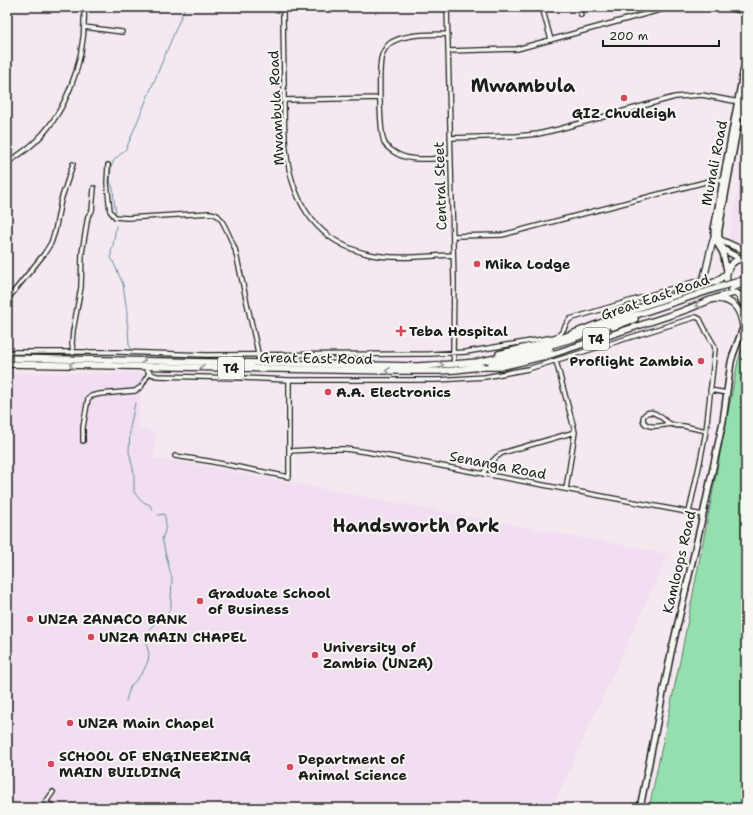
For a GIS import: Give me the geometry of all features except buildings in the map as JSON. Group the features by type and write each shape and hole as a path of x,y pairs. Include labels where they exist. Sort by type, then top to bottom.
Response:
{"main road":[{"name":"Munali Road","path":"715,237 718,229 740,102 746,57"},
{"name":"Munali Road","path":"740,102 746,80"},
{"path":"715,237 738,248 746,250"},
{"path":"715,237 726,251 744,258"},
{"path":"715,237 723,254 727,273 727,282 731,290 736,294 746,296"},
{"path":"699,288 715,237"},
{"name":"Great East Road","path":"479,364 497,354 556,340 644,306 718,281 727,273 731,264 744,258"},
{"name":"Great East Road","path":"720,289 746,278"},
{"name":"Great East Road","path":"7,364 394,371 455,367 479,364 530,351 567,340 627,318 720,289 746,283"},
{"name":"Great East Road","path":"479,364 500,367 553,354 680,312 722,295 736,294"},
{"name":"Kamloops Road","path":"640,808 671,653 723,421 733,355 745,323 744,306 736,294"},
{"path":"710,300 721,299 732,303 740,311 745,323"},
{"name":"Great East Road","path":"7,358 455,367"}],"street":[{"path":"7,162 26,150 38,139 51,125 60,111 76,71 80,54 84,27 84,7"},
{"name":"Mwambula Road","path":"283,7 286,148 291,177 296,192 302,205 312,220 336,241 350,248 369,254 412,257 453,255"},
{"name":"Central Steet","path":"447,7 455,380"},
{"path":"542,7 551,40"},
{"path":"578,7 581,15"},
{"path":"646,7 647,13"},
{"path":"448,51 517,49 671,7"},
{"path":"725,7 746,12"},
{"path":"84,27 122,32"},
{"path":"448,34 408,36 398,38 388,44 383,52 381,61 380,98 382,134 385,144 394,152 404,157 416,159 450,158"},
{"path":"450,138 538,134 687,95 702,94 740,102"},
{"path":"284,100 380,98"},
{"path":"7,300 51,243 55,231 60,200 73,164"},
{"path":"108,165 107,183 110,211 115,217 127,218 210,213 218,216 231,238 235,249 258,355 258,363"},
{"path":"453,236 502,235 709,181 726,180"},
{"path":"73,353 73,331 81,287 82,253 88,216 92,211 94,188"},
{"path":"7,352 120,352 206,355 454,353 490,349 559,336 570,319 703,279"},
{"path":"144,366 153,376 289,380 455,380 508,373 556,361 696,317 700,318 715,349 706,431 689,512"},
{"path":"556,361 576,432 566,489"},
{"path":"83,442 83,427 88,399 92,396 100,394 135,391 141,386 149,373"},
{"path":"175,456 289,477 289,380"},
{"path":"710,390 727,393"},
{"path":"670,424 652,412 644,415 644,422 651,426 670,424 706,431"},
{"path":"483,474 490,462 495,457 576,432"},
{"name":"Senanga Road","path":"289,451 345,449 367,452 703,515"},
{"path":"53,792 46,802 56,808"}],"shaded area":[{"path":"746,154 746,246 738,245 730,241 730,235"},
{"name":"University of Zambia (UNZA)","path":"7,373 143,373 137,426 156,433 153,458 668,554 552,808 7,808"}],"green space":[{"path":"746,336 746,808 649,808 681,656 738,361"}],"waterway":[{"path":"116,212 113,188 110,181 111,167 114,160 126,149 185,7"},
{"path":"116,226 111,257 123,284 127,312 129,345 132,350"},
{"path":"135,403 130,428 129,452 134,473 134,492 141,501 150,505 152,509"},
{"path":"126,701 130,687 143,672 148,661 149,654 146,643 146,633 154,624 165,618 171,607 172,579 162,539 166,520 164,514 158,515"}],"place":[{"name":"GIZ Chudleigh","path":"624,98"},
{"name":"Mika Lodge","path":"477,264"},
{"name":"Teba Hospital","path":"401,331"},
{"name":"Proflight Zambia","path":"701,361"},
{"name":"A.A. Electronics","path":"328,392"},
{"name":"Graduate School of Business","path":"200,601"},
{"name":"UNZA ZANACO BANK","path":"30,619"},
{"name":"UNZA MAIN CHAPEL","path":"91,637"},
{"name":"University of Zambia (UNZA)","path":"315,655"},
{"name":"UNZA Main Chapel","path":"70,723"},
{"name":"SCHOOL OF ENGINEERING MAIN BUILDING","path":"51,764"},
{"name":"Department of Animal Science","path":"290,767"}],"district":[{"name":"Mwambula","path":"523,86"},
{"name":"Handsworth Park","path":"416,526"}]}
